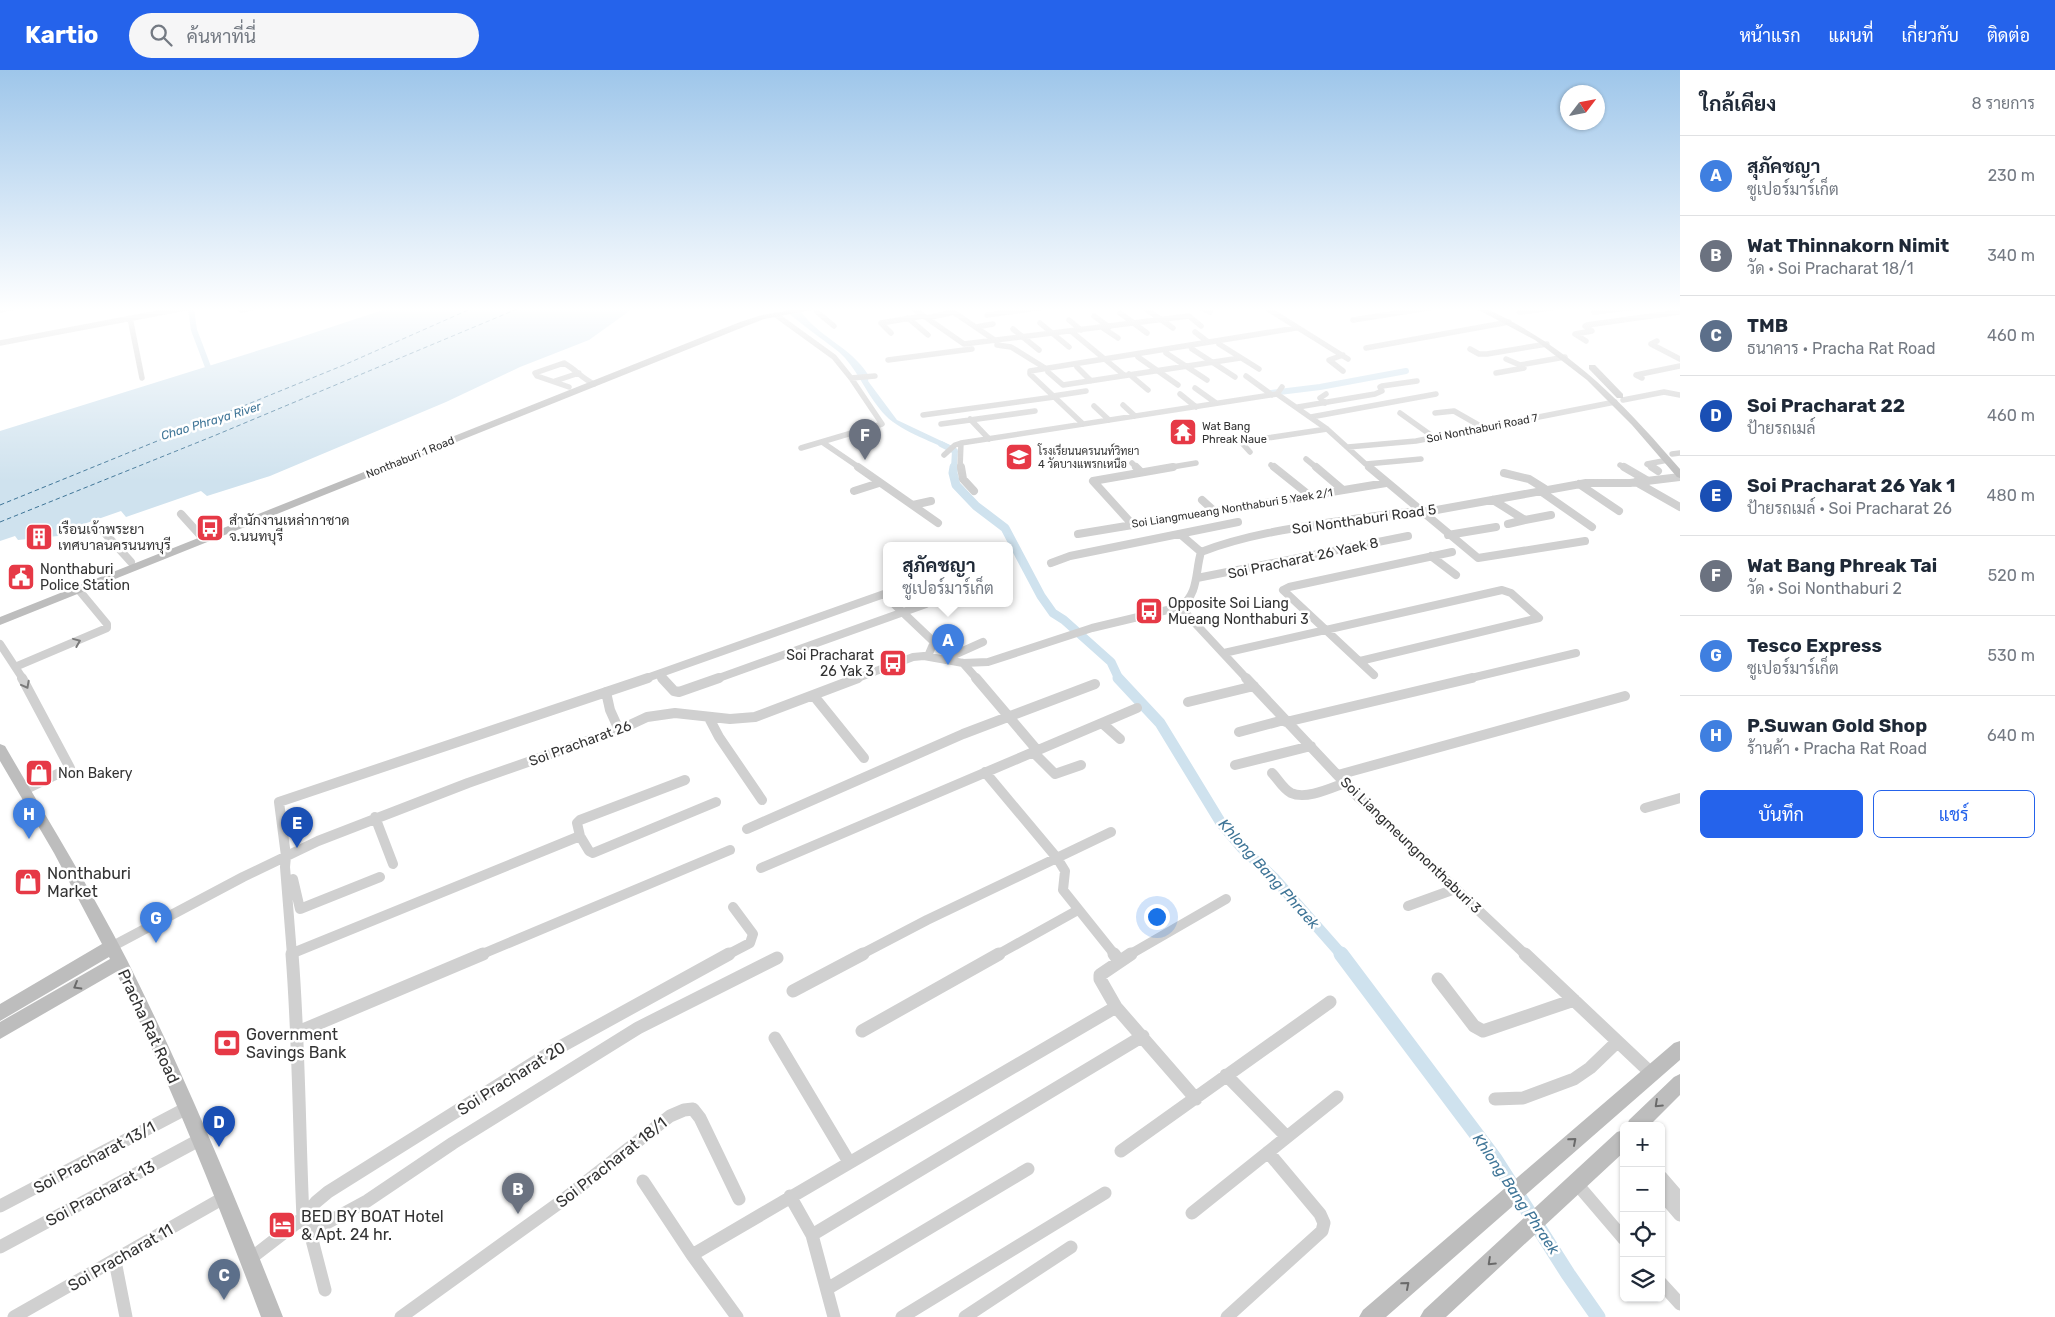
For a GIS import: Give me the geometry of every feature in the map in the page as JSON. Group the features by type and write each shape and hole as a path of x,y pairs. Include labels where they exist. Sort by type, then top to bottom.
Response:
{"main road":[{"name":"Nonthaburi 1 Road","path":"0,621 631,365"},
{"path":"1576,365 1619,401 1680,462"},
{"path":"1582,365 1613,388"},
{"path":"1588,365 1613,388 1619,401"},
{"name":"Nonthaburi 1 Road","path":"0,615 569,387 590,382"},
{"path":"1673,456 1680,476"},
{"path":"0,741 24,790"},
{"name":"Pracha Rat Road","path":"0,749 16,781 24,790 51,835 115,954 201,1138 272,1317"},
{"path":"0,1013 115,954"},
{"path":"0,1031 115,954"},
{"path":"1370,1317 1680,1049"},
{"path":"1640,1122 1680,1084"},
{"path":"1431,1317 1620,1147"}],"street":[{"path":"141,365 142,378"},
{"path":"556,365 535,373 537,376 569,387"},
{"path":"570,365 575,368 580,376 590,382"},
{"path":"801,448 882,426 853,378 841,365"},
{"path":"1039,365 1063,385 1197,365"},
{"path":"1071,365 1030,372 1053,397 1083,424"},
{"path":"1113,365 1148,390"},
{"path":"1150,365 1178,385"},
{"path":"1185,365 1207,380"},
{"path":"1218,365 1235,377"},
{"path":"1252,365 1258,369"},
{"path":"1336,365 1343,371"},
{"path":"1496,373 1537,365"},
{"path":"1642,378 1636,374 1680,366"},
{"path":"1077,367 1091,380"},
{"path":"555,381 579,373"},
{"path":"853,378 873,376"},
{"path":"1246,376 1271,393 1298,407 1327,429 1448,535 1480,559 1584,541"},
{"path":"1298,407 1375,394 1381,392 1380,387 1382,386 1417,381"},
{"path":"946,453 958,444 1083,424 1107,418 1271,393 1282,387"},
{"path":"1196,388 1213,401"},
{"path":"923,415 1086,392"},
{"path":"1619,401 1662,392 1680,395"},
{"path":"1180,394 1194,405"},
{"path":"1324,403 1320,398 1326,394"},
{"path":"1311,417 1436,394"},
{"name":"Soi Nonthaburi Road 7","path":"1348,447 1396,444 1436,438 1482,427 1619,401"},
{"path":"1124,405 1133,414"},
{"path":"1094,406 1107,418"},
{"path":"940,424 1035,411"},
{"path":"1435,413 1454,412 1482,427"},
{"path":"1400,413 1436,438"},
{"path":"970,420 989,439"},
{"path":"1250,452 1241,442 1327,429"},
{"path":"822,442 938,523"},
{"path":"958,444 963,456 959,467 960,475 967,486 974,491"},
{"path":"1658,471 1647,464 1673,456"},
{"path":"1306,458 1344,490"},
{"path":"1366,464 1421,459"},
{"path":"1132,463 1141,472"},
{"path":"1132,524 1093,481 1196,463"},
{"path":"1271,465 1309,495"},
{"path":"1620,465 1648,481"},
{"path":"1504,473 1529,479 1592,527"},
{"name":"Soi Nonthaburi Road 5","path":"1201,552 1219,544 1296,528 1407,511 1421,512 1579,484 1636,482 1680,476"},
{"path":"854,491 879,482"},
{"name":"Soi Liangmueang Nonthaburi 5 Yaek 2/1","path":"1078,534 1386,482"},
{"path":"1636,482 1680,507"},
{"path":"1579,484 1619,511"},
{"path":"1202,500 1213,510"},
{"path":"1493,500 1525,520"},
{"path":"913,505 931,501"},
{"path":"181,514 200,535"},
{"path":"1508,524 1551,516"},
{"path":"1051,563 1070,556 1238,522"},
{"path":"1448,535 1496,527"},
{"path":"102,530 131,562"},
{"path":"1180,534 1201,552 1197,578 1190,599 1180,607"},
{"name":"Soi Pracharat 26 Yaek 8","path":"1197,578 1408,536"},
{"path":"1374,675 1283,590 1289,587 1452,552"},
{"path":"1431,556 1456,576"},
{"path":"15,667 107,628 106,624 78,589"},
{"path":"1224,652 1502,590 1511,593 1539,618 1360,661"},
{"path":"380,877 300,909 292,897 279,802 883,596"},
{"path":"897,607 934,642 928,656"},
{"path":"659,674 674,690 679,692 916,607"},
{"name":"Soi Pracharat 26","path":"115,954 243,877 286,861 375,818 619,730 647,717 675,713 709,718 755,718 913,657 928,656 963,663 988,662 1092,628 1180,607"},
{"name":"Soi Liangmeungnonthaburi 3","path":"1180,607 1341,779 1455,889 1528,954 1652,1074"},
{"path":"944,660 983,642"},
{"path":"0,644 15,667 70,768 24,790"},
{"path":"1239,732 1576,653"},
{"path":"963,663 1055,774 1081,765"},
{"path":"747,829 946,740 1007,715 1095,684"},
{"path":"1188,702 1254,686"},
{"path":"606,692 610,710 619,730"},
{"path":"814,696 864,758"},
{"path":"1272,774 1290,792 1295,794 1321,790 1341,779 1447,744 1625,696"},
{"path":"761,868 1137,708"},
{"path":"709,718 719,737 762,800"},
{"path":"1102,723 1120,739"},
{"path":"1235,765 1311,746"},
{"path":"985,772 1057,858 1065,871 1063,890 1120,961"},
{"path":"685,780 580,820 577,823 580,836 589,851 594,852 716,802"},
{"path":"1645,808 1680,798"},
{"path":"375,818 393,864"},
{"path":"792,991 927,920 1110,832"},
{"path":"293,953 580,836"},
{"path":"298,1032 730,850"},
{"path":"293,879 293,953 298,1032 297,1082 303,1218 310,1232 325,1290"},
{"path":"1408,906 1455,889"},
{"path":"1196,1099 1116,1007 1100,979 1100,975 1120,961 1226,899"},
{"name":"Soi Pracharat 20","path":"250,1259 303,1218 316,1202 328,1192 551,1052 659,991 750,943 753,934 733,906"},
{"path":"862,1031 1078,910"},
{"path":"310,1232 367,1202 462,1137 638,1028 777,958"},
{"path":"1438,979 1474,1026 1483,1031 1574,1000"},
{"path":"1121,1151 1330,1002"},
{"path":"692,1255 790,1196 1065,1039 1116,1007"},
{"path":"812,1235 1143,1036"},
{"path":"775,1038 849,1162"},
{"path":"1495,1099 1523,1098 1574,1079 1590,1068 1617,1042"},
{"path":"1226,1075 1287,1137"},
{"path":"1192,1213 1337,1097"},
{"name":"Soi Pracharat 13/1","path":"0,1206 187,1108"},
{"name":"Soi Pracharat 18/1","path":"401,1317 558,1203 670,1116 684,1110 693,1109 700,1118 739,1199"},
{"name":"Soi Pracharat 13","path":"0,1247 201,1138"},
{"path":"1227,1317 1322,1232 1324,1223 1320,1214 1268,1152"},
{"path":"827,1290 1028,1168"},
{"path":"643,1181 692,1255 737,1317"},
{"path":"1665,1182 1680,1199"},
{"path":"1571,1189 1620,1235"},
{"path":"902,1317 1105,1193"},
{"name":"Soi Pracharat 11","path":"14,1317 115,1261 225,1196"},
{"path":"790,1196 812,1235 834,1317"},
{"path":"1665,1198 1680,1215"},
{"path":"965,1317 1071,1247"},
{"path":"115,1261 126,1317"},
{"path":"1665,1287 1680,1304"}],"water":[{"name":"Chao Phraya River","path":"211,365 525,365 446,402 270,476 207,496 201,491 126,517 121,511 78,526 79,530 58,536 18,540 15,536 0,541 0,431"},
{"path":"850,365 861,365 869,376 868,381 897,420 952,446 947,449 893,422 874,401"}],"waterway":[{"path":"1271,393 1320,387 1406,371"},
{"name":"Khlong Bang Phraek","path":"941,444 955,451 954,468"},
{"name":"Khlong Bang Phraek","path":"954,467 953,473 956,485 976,506 1005,528 1012,542"},
{"name":"Khlong Bang Phraek","path":"1013,543 1041,596 1053,613 1064,620 1111,662 1119,679"},
{"name":"Khlong Bang Phraek","path":"1118,678 1160,723 1221,823 1242,848 1274,878 1342,955"},
{"name":"Khlong Bang Phraek","path":"1341,954 1495,1159 1568,1274 1598,1317"}],"ferry route":[{"path":"0,505 344,365"},
{"path":"0,522 383,365"}],"place":[{"name":"Wat Bang Phreak Naue","path":"1183,432"},
{"name":"โรงเรียนนครนนท์วิทยา 4 วัดบางแพรกเหนือ","path":"1019,457"},
{"name":"Wat Bang Phreak Tai","path":"865,460"},
{"name":"สำนักงานเหล่ากาชาด จ.นนทบุรี","path":"210,528"},
{"name":"เรือนเจ้าพระยา เทศบาลนครนนทบุรี","path":"39,537"},
{"name":"Nonthaburi Police Station","path":"21,577"},
{"name":"Opposite Soi Liang Mueang Nonthaburi 3","path":"1149,611"},
{"name":"Soi Pracharat 26 Yak 3","path":"893,663"},
{"name":"สุภัคชญา","path":"948,665"},
{"name":"Non Bakery","path":"39,773"},
{"name":"P.Suwan Gold Shop","path":"29,839"},
{"name":"Soi Pracharat 26 Yak 1","path":"297,848"},
{"name":"Nonthaburi Market","path":"28,882"},
{"name":"Tesco Express","path":"156,943"},
{"name":"Government Savings Bank","path":"227,1043"},
{"name":"Soi Pracharat 22","path":"219,1147"},
{"name":"Wat Thinnakorn Nimit","path":"518,1214"},
{"name":"BED BY BOAT Hotel & Apt. 24 hr.","path":"282,1225"},
{"name":"TMB","path":"224,1300"}]}
